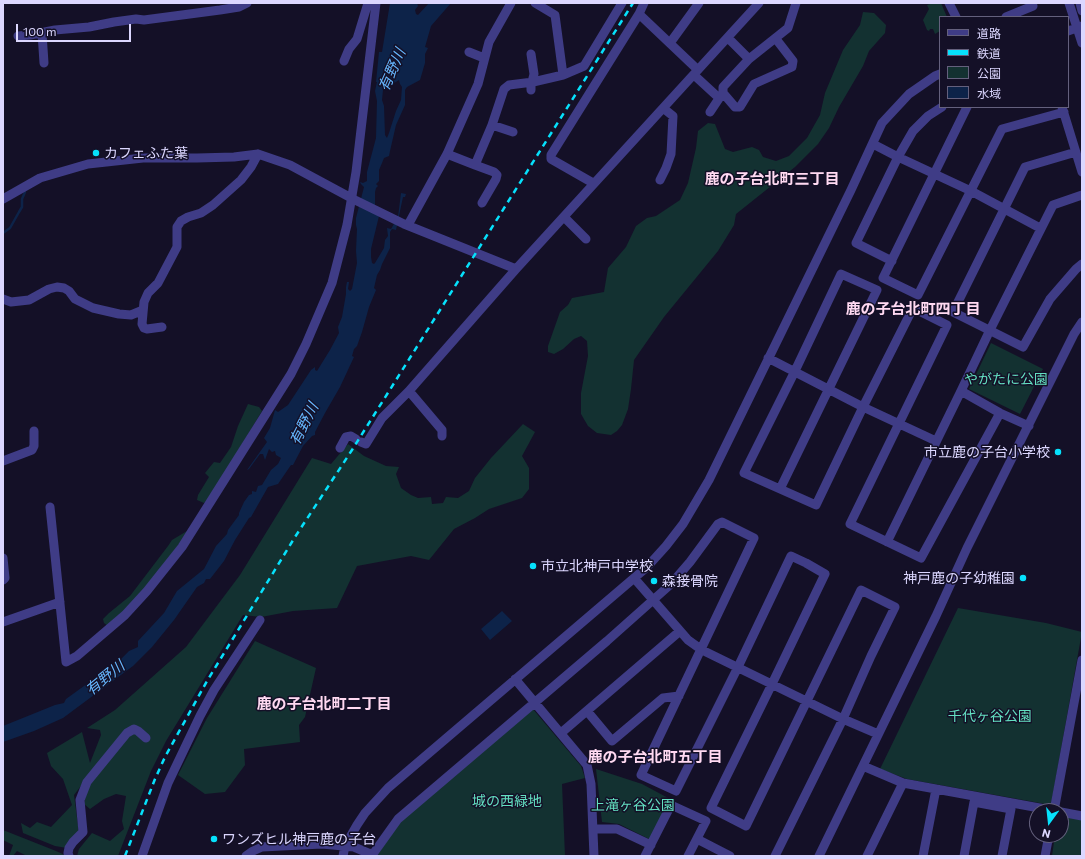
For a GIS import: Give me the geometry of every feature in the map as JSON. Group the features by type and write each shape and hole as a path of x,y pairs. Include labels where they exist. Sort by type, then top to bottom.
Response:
{"street":[{"path":"18,36 89,27 114,22 144,20 220,10 239,7 247,3"},
{"path":"344,60 349,49 357,39 368,3"},
{"path":"50,507 66,662 77,656 125,615 147,591 182,547 291,374 306,344 332,283 353,199 376,3"},
{"path":"406,224 447,154 478,84 489,42 511,3"},
{"path":"535,3 555,15 562,75"},
{"path":"475,165 492,125 504,89 509,85 532,86 584,66 622,3"},
{"path":"593,183 552,159 550,155 639,14 644,3"},
{"path":"670,43 699,3"},
{"path":"340,448 346,437 351,436 366,444 382,418 409,391 593,183 759,3"},
{"path":"710,112 721,96 723,87 749,59 788,28 796,3"},
{"path":"949,3 956,16"},
{"path":"1008,16 1033,6 1031,3"},
{"path":"1069,3 1082,43"},
{"path":"1080,3 1082,10"},
{"path":"639,14 670,43 696,72 735,107 740,107 754,84 792,67 794,62 776,38"},
{"path":"42,33 44,63"},
{"path":"728,38 749,59"},
{"path":"469,52 484,58"},
{"path":"531,54 534,74 532,86"},
{"path":"343,856 345,846 357,825 365,813 377,800 647,567 683,524 709,480 882,123 909,94 939,74"},
{"path":"660,180 671,154 673,116 663,108"},
{"path":"892,261 856,243 898,157 913,131 928,116 940,108"},
{"path":"967,108 883,278 918,295 1002,129 1063,109 1082,172"},
{"path":"492,125 513,132"},
{"path":"872,144 971,190 1040,228"},
{"path":"1076,152 1025,167 953,312 1023,347 1050,299 1082,264"},
{"path":"162,328 144,328 142,324 144,302 148,293 158,283 177,248 178,227 181,221 201,213 213,205 240,180 251,167 258,154"},
{"path":"3,199 40,178 88,164 143,158 234,157 258,154 290,165 353,199 406,224 516,269"},
{"path":"447,154 494,172 497,175 492,195 482,203"},
{"path":"887,542 1052,205 1082,195"},
{"path":"564,217 582,237"},
{"path":"780,489 877,290 841,274 744,473 780,489 816,505 863,406 913,308 947,325 850,524 921,558 1000,412"},
{"path":"3,299 11,302 29,300 49,289 57,287 64,288 76,299 93,308 131,315 143,310"},
{"path":"819,856 967,548 1074,334 1082,322"},
{"path":"768,358 794,373 936,441"},
{"path":"409,391 442,430 442,436"},
{"path":"961,391 1029,426"},
{"path":"3,461 32,450 34,446 34,432"},
{"path":"246,856 262,847 322,844 354,847 373,854 398,819 534,702 608,641 671,584 690,562 718,524 722,522 754,538 702,650 641,774 676,792 791,556 825,574 711,808 746,826 861,590 895,607 843,719 775,856"},
{"path":"3,558 5,578 3,580"},
{"path":"634,578 688,640 702,650 843,719 878,734"},
{"path":"3,622 60,602"},
{"path":"142,856 154,817 168,783 200,716 214,690 260,620"},
{"path":"561,733 680,631"},
{"path":"1056,803 1078,696 1082,660"},
{"path":"516,679 589,769 594,856"},
{"path":"587,712 612,741 663,698 679,696"},
{"path":"69,856 69,848 83,832 80,800 87,782 126,733 134,729 146,738"},
{"path":"862,766 903,783 1029,806"},
{"path":"867,856 903,783"},
{"path":"923,856 936,789"},
{"path":"964,856 974,802 1011,809 1002,856"},
{"path":"645,856 671,805 706,821 688,856"},
{"path":"1069,814 1082,816"},
{"path":"593,829 617,829 651,845"},
{"path":"697,839 730,856"},
{"path":"1045,856 1047,843"}],"green space":[{"path":"941,3 947,16 939,16 939,32 935,34 933,29 930,29 929,31 927,30 923,20 929,9 927,5"},
{"path":"863,12 874,13 886,25 885,33 869,51 863,66 839,107 829,128 818,144 795,167 736,214 734,225 718,251 664,317 634,360 628,409 622,425 611,435 597,433 588,426 581,414 581,393 588,356 587,341 581,336 574,339 563,349 554,354 548,352 548,346 560,312 568,305 572,298 604,292 608,268 626,247 636,226 647,218 656,216 680,200 688,183 696,148 698,131 708,123 715,124 725,149 733,152 752,147 759,150 763,157 776,161 789,156 807,138 820,115 825,93 843,50 860,25"},
{"name":"やがたに公園","path":"991,343 1043,369 1020,414 969,389"},
{"path":"248,404 259,407 262,411 208,500 204,503 197,500 198,495 209,477 205,473 214,462 220,463 231,447 238,426"},
{"path":"523,424 535,432 522,456 529,468 529,489 522,498 489,509 454,529 429,560 411,556 357,566 337,608 293,611 261,617 243,615 166,741 151,771 118,856 77,856 79,849 92,833 110,841 124,829 122,821 126,796 116,794 104,799 90,809 84,804 87,789 83,783 74,795 79,833 67,848 55,846 23,833 21,823 30,828 37,822 51,827 72,805 63,779 51,766 47,753 82,732 90,763 101,735 100,730 87,728 115,710 186,647 240,575 312,458 331,464 348,444 364,456 386,466 399,467 396,474 401,488 411,495 418,498 431,497 432,504 443,503 446,497 458,498 469,491 475,478 491,458"},
{"path":"187,531 175,550 131,605 108,626 104,623 103,619 130,596 172,540"},
{"name":"千代ヶ谷公園","path":"958,608 1046,623 1082,632 1051,803 1040,803 907,779 880,769"},
{"path":"255,641 316,668 305,717 299,725 300,742 244,749 245,765 225,792 205,794 178,775 207,718"},
{"name":"城の西緑地","path":"532,708 581,766 585,778 562,784 565,856 377,856 400,821"},
{"name":"上滝ヶ谷公園","path":"596,769 642,784 670,799 651,840 619,824 602,822"},
{"path":"1069,817 1082,819 1082,856 1052,856 1054,843 1069,843"},
{"path":"3,830 67,856 27,856 17,851 13,856 9,856 13,845 3,840"}],"water":[{"name":"有野川","path":"390,3 417,3 418,6 415,10 416,14 418,15 429,3 451,3 431,26 425,47 428,48 425,54 425,63 420,80 407,87 405,90 405,105 396,125 389,156 384,158 379,170 379,181 376,184 378,186 375,192 375,207 379,216 371,249 372,263 374,264 384,248 385,240 388,236 387,228 391,229 398,217 401,193 406,194 405,197 403,197 396,230 392,229 390,232 390,248 377,275 374,288 376,290 357,346 354,349 352,356 354,357 340,387 315,432 315,435 312,436 303,446 293,465 291,465 278,484 268,487 251,517 235,540 224,561 210,579 206,579 204,583 197,587 174,620 152,647 133,666 63,718 34,731 3,742 3,726 55,705 64,703 66,699 120,660 129,651 138,647 138,641 164,613 177,591 204,569 216,546 227,534 228,530 239,515 244,502 249,495 252,494 252,491 256,492 258,486 262,485 271,470 278,464 281,458 276,455 275,451 272,452 269,449 265,460 263,454 260,454 247,470 267,442 264,438 270,428 275,410 278,412 288,405 311,370 315,367 315,370 317,371 339,333 338,327 342,317 347,282 349,282 348,289 350,291 352,289 357,263 356,218 364,187 360,182 363,183 367,181 367,172 376,138 377,101 375,91 379,52 382,52","holes":["399,80 402,87 401,100 387,138 385,135 384,106 382,100 383,90"]},
{"path":"502,611 512,621 490,640 481,629"}],"waterway":[{"path":"3,233 10,228 22,207 22,199 25,192"}],"railway":[{"path":"125,856 165,757 207,681 295,537 352,450 633,3"}],"place":[{"name":"カフェふた葉","path":"96,153"},
{"name":"市立鹿の子台小学校","path":"1058,452"},
{"name":"市立北神戸中学校","path":"533,566"},
{"name":"神戸鹿の子幼稚園","path":"1023,578"},
{"name":"森接骨院","path":"654,581"},
{"name":"ワンズヒル神戸鹿の子台","path":"214,839"}],"district":[{"name":"鹿の子台北町三丁目","path":"772,179"},
{"name":"鹿の子台北町四丁目","path":"913,309"},
{"name":"鹿の子台北町二丁目","path":"324,704"},
{"name":"鹿の子台北町五丁目","path":"655,757"}]}
